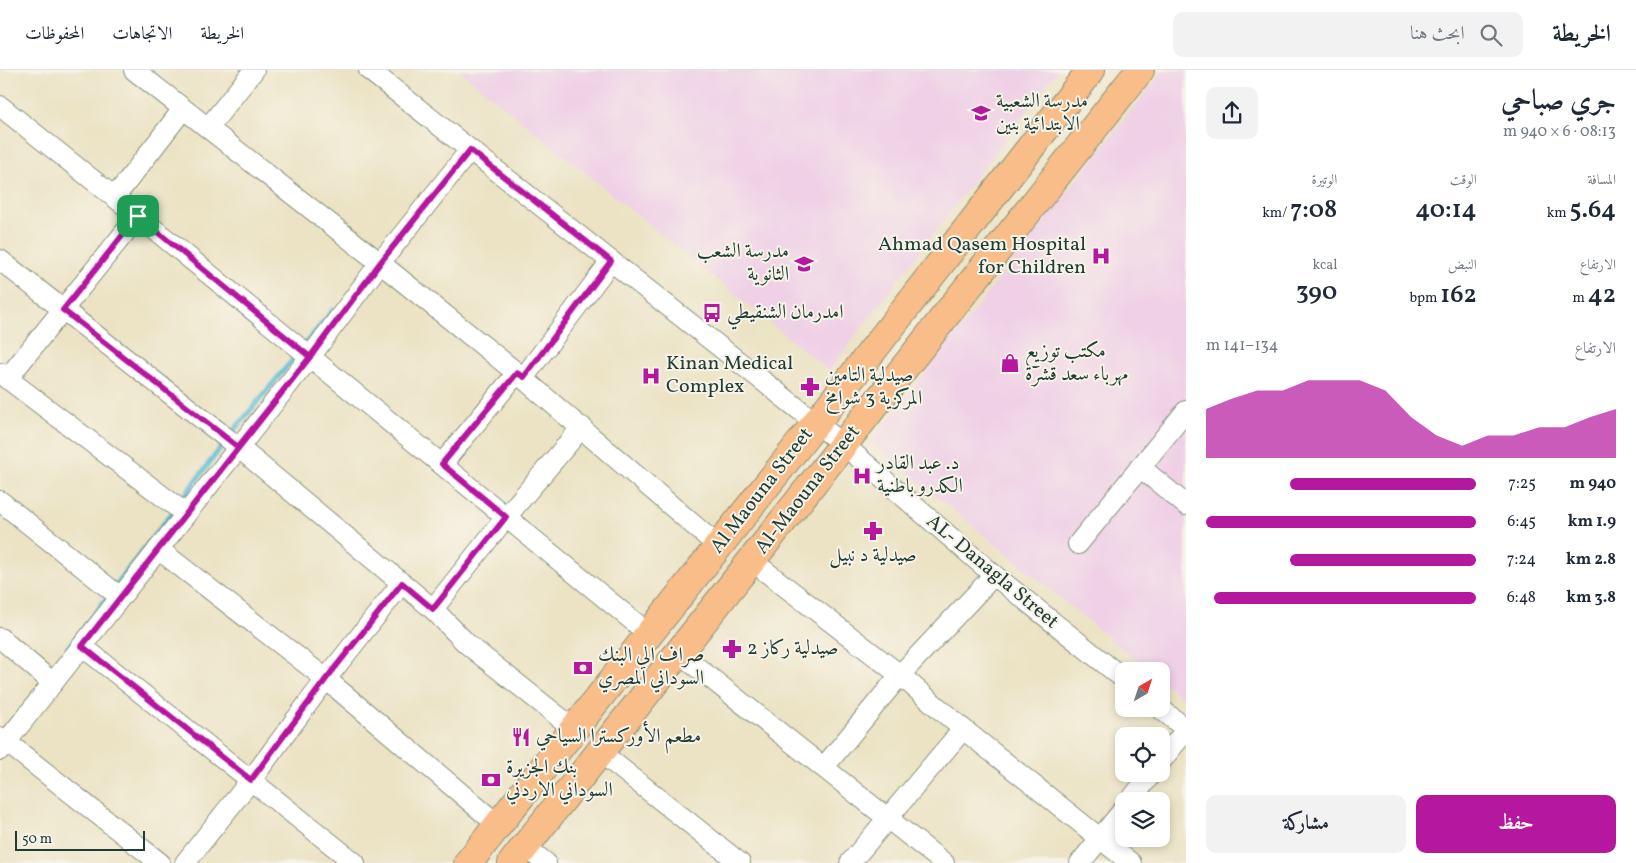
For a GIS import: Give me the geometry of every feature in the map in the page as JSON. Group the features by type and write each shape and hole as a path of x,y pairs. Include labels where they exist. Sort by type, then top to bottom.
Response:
{"highway":[{"name":"Al Maouna Street","path":"468,863 816,424 1091,70"},
{"name":"Al-Maouna Street","path":"528,858 600,752 1140,70"}],"street":[{"path":"134,70 517,373 718,546"},
{"path":"208,128 254,70"},
{"name":"AL- Danagla Street","path":"369,70 844,445 994,575 1115,672"},
{"path":"0,106 138,216 649,634"},
{"path":"115,198 183,109"},
{"path":"160,863 2,743 53,683 310,357 380,263 470,150"},
{"path":"138,216 63,310 3,376 186,514"},
{"path":"0,260 238,447 433,609 467,644 574,729"},
{"path":"517,373 524,377 611,261"},
{"path":"442,464 517,373"},
{"path":"1078,544 1186,411"},
{"path":"433,609 506,517 582,427"},
{"path":"1140,467 1186,506"},
{"path":"0,502 120,597"},
{"path":"158,549 326,679 498,825"},
{"path":"752,561 900,675 963,729 1131,863"},
{"path":"824,768 900,675 994,575"},
{"path":"185,863 402,583"},
{"path":"0,638 53,683"},
{"path":"82,646 355,863"},
{"path":"679,653 944,863"},
{"path":"1170,717 1186,730 1170,750"},
{"path":"850,863 963,729"},
{"path":"600,752 740,863"},
{"path":"1137,792 1145,782"},
{"path":"1080,863 1115,819"}],"shaded area":[{"name":"مدرسة الشعب الثانوية","path":"459,70 1058,70 829,371"},
{"name":"Ahmad Qasem Hospital for Children","path":"1163,70 1186,70 1186,701 1170,688 1170,662 1138,662 871,442"}],"waterway":[{"path":"303,346 333,310"},
{"path":"230,435 298,353"},
{"path":"179,503 225,442"},
{"path":"115,586 174,510"},
{"path":"68,648 110,593"}],"place":[{"name":"مدرسة الشعبية الابتدائية بنين","path":"981,113"},
{"name":"Ahmad Qasem Hospital for Children","path":"1101,256"},
{"name":"مدرسة الشعب الثانوية","path":"804,264"},
{"name":"امدرمان الشنقيطي","path":"712,313"},
{"name":"مكتب توزيع مهرباء سعد قشرة","path":"1010,363"},
{"name":"Kinan Medical Complex","path":"651,376"},
{"name":"صيدلية التامين المركزية 3 شوامخ","path":"810,387"},
{"name":"د. عبد القادر الكدرو باطنية","path":"862,476"},
{"name":"صيدلية د نبيل","path":"873,531"},
{"name":"صيدلية ركاز 2","path":"732,649"},
{"name":"صراف الي البنك السوداني المصري","path":"583,668"},
{"name":"مطعم الأوركسترا السياحي","path":"521,737"},
{"name":"بنك الجزيرة السوداني الاردني","path":"491,780"}],"route":[{"path":"138,216 63,310 238,447 310,357 380,263 470,150 611,261 524,377 517,373 442,464 506,517 433,609 402,583 326,679 251,780 82,646 310,357 138,216"}]}
